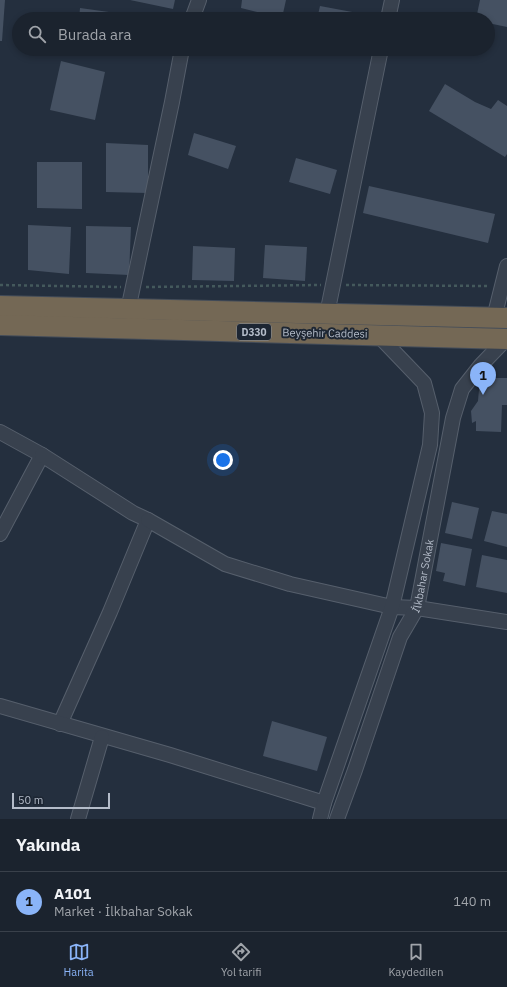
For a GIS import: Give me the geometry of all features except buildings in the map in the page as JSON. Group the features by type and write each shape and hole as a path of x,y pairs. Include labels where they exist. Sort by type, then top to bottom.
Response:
{"highway":[{"name":"Beyşehir Caddesi","path":"0,306 501,318"},
{"name":"Beyşehir Caddesi","path":"0,325 507,339"}],"street":[{"path":"195,12 199,0"},
{"path":"389,12 392,0"},
{"path":"128,310 181,56"},
{"path":"327,314 380,56"},
{"path":"501,318 502,286 507,266"},
{"name":"İlkbahar Sokak","path":"320,819 324,803 392,607 430,445 432,413 424,383 378,335"},
{"name":"İlkbahar Sokak","path":"337,819 400,636 416,608 453,418 462,389 481,365 507,339"},
{"path":"0,432 42,455 133,513 148,520 224,564 290,584 392,607 416,608 507,622"},
{"path":"0,534 42,455"},
{"path":"60,724 110,612 148,520"},
{"path":"0,706 102,737 170,755 324,803"},
{"path":"78,819 102,737"}],"path":[{"path":"0,285 133,288 333,285 502,286"}],"place":[{"name":"A101","path":"483,395"}]}
